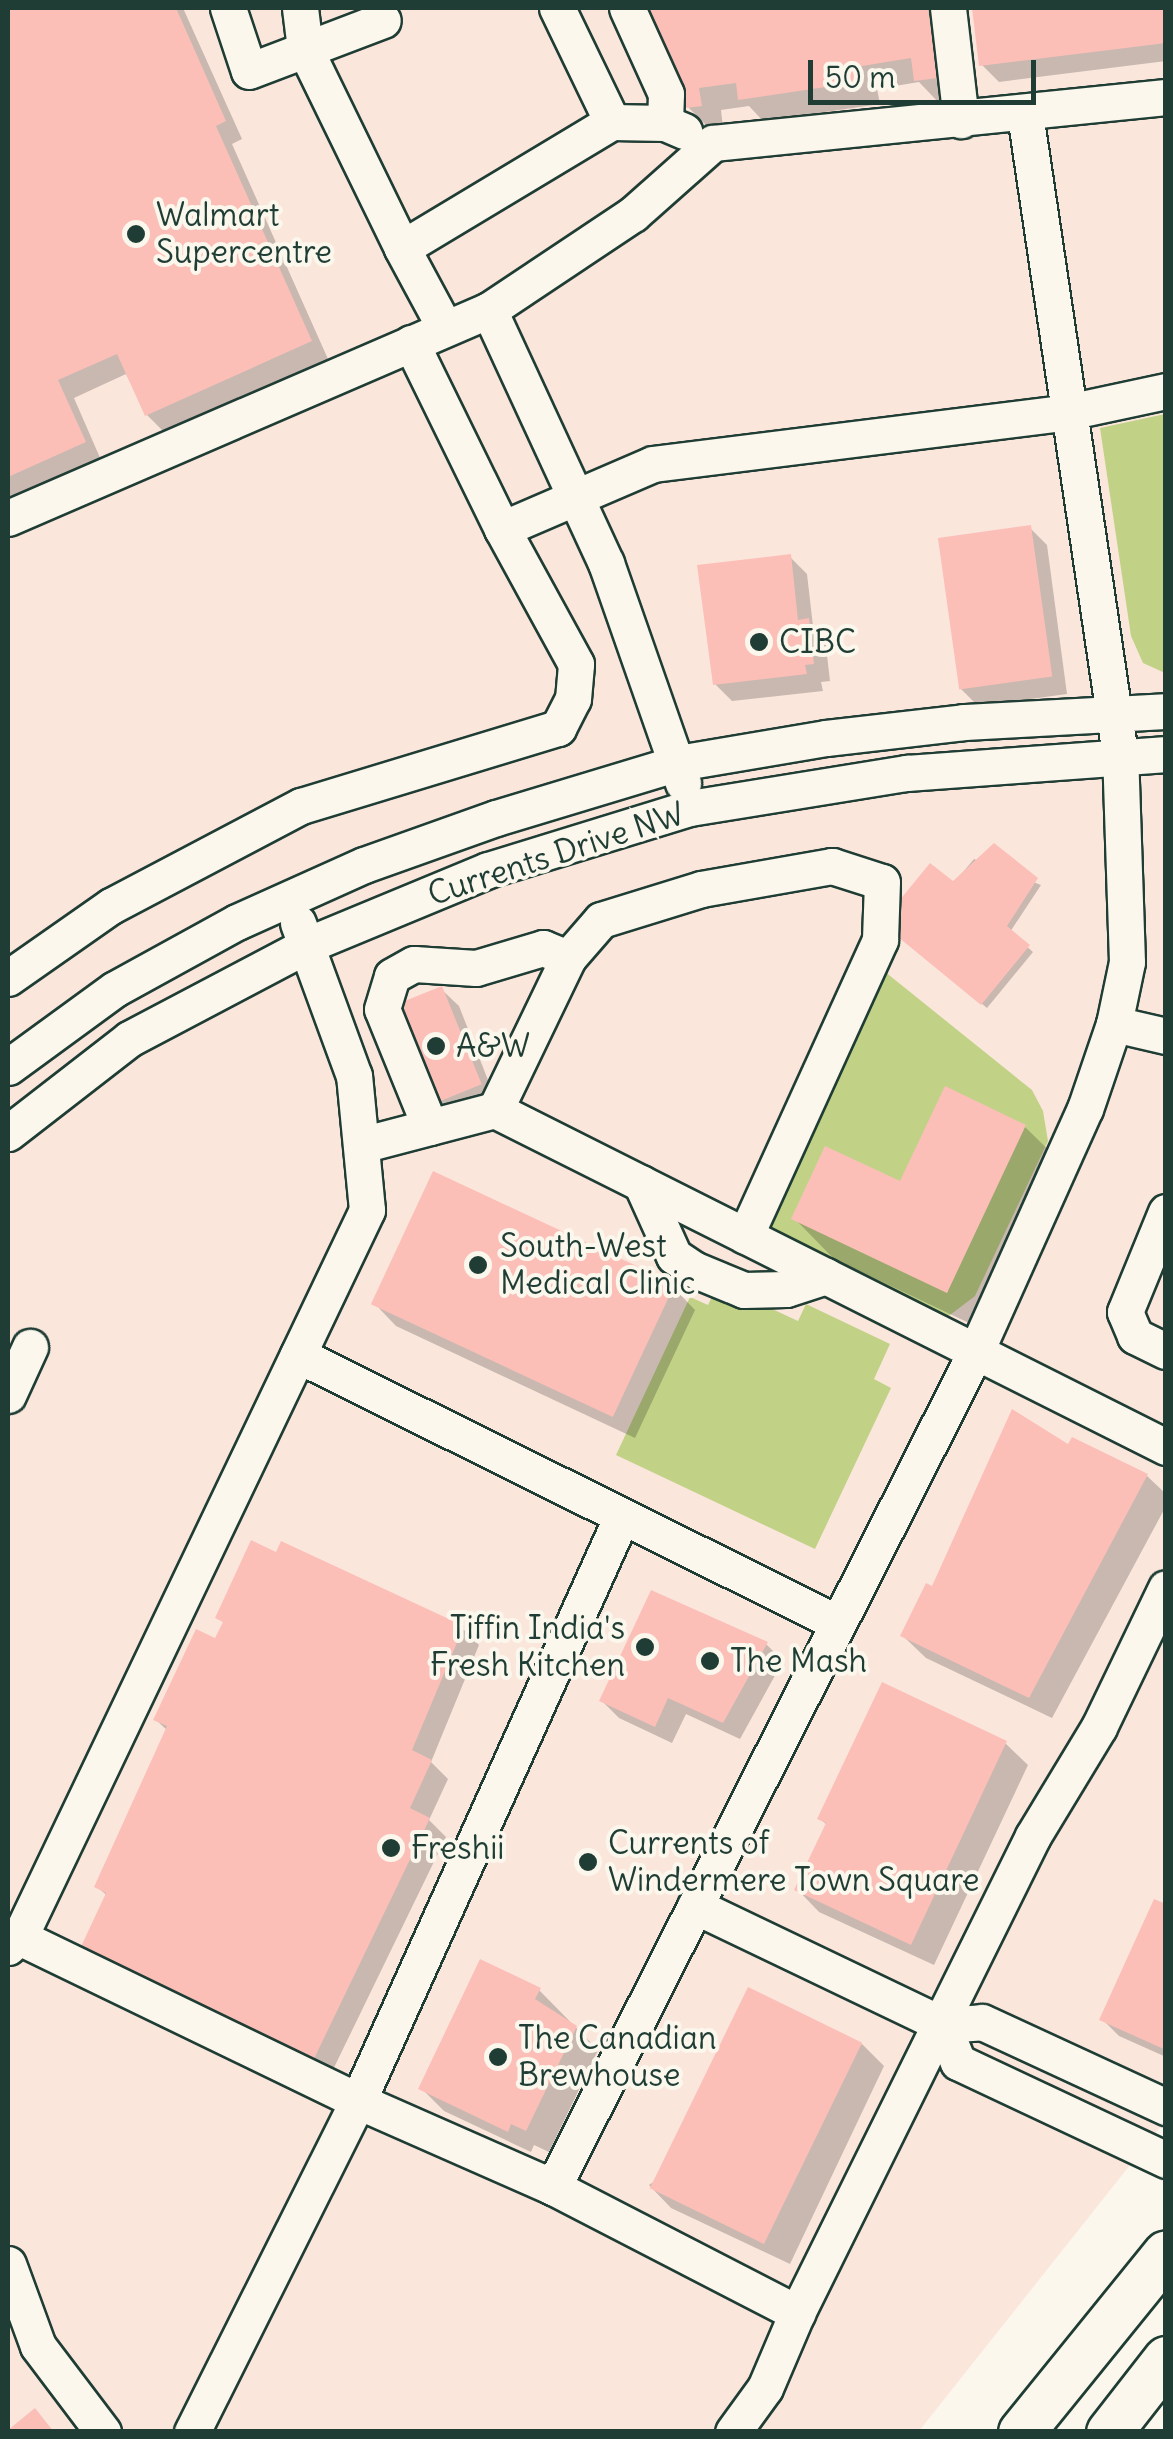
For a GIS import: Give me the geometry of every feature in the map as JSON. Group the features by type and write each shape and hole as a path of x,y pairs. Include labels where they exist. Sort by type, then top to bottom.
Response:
{"main road":[{"path":"1021,2432 1166,2253"},
{"path":"1109,2432 1166,2359"}],"street":[{"path":"228,8 249,71 307,54 383,20"},
{"path":"300,8 307,54 402,248 446,328"},
{"path":"557,8 612,122"},
{"path":"627,8 666,94 666,123"},
{"path":"948,8 961,120"},
{"path":"402,248 612,122 666,123 712,143 1166,97"},
{"path":"554,2187 976,1351 1085,1110 1114,1024 1127,962 1120,756 1025,114"},
{"path":"8,518 489,310 633,214 712,143"},
{"path":"489,310 606,563 690,808"},
{"path":"8,978 110,906 301,806 558,728 572,699 576,664 502,529 410,343"},
{"path":"502,529 571,494 653,464 1068,412 1166,391"},
{"name":"Currents Drive NW","path":"8,1067 115,989 288,899 477,825 678,764 846,736 1112,710 1166,710"},
{"name":"Currents Drive NW","path":"8,1133 128,1039 307,945 488,870 690,808 906,773 1166,754"},
{"path":"495,1110 568,958 602,920 701,890 832,866 882,882 880,940 745,1236"},
{"path":"288,899 354,1076 365,1144 367,1210 12,1941 554,2187 798,2313"},
{"path":"430,1127 382,1009 392,976 414,964 476,968 542,948 568,958"},
{"path":"1114,1024 1166,1036"},
{"path":"365,1144 495,1110 1166,1447"},
{"path":"641,1183 674,1256 693,1269 744,1290 786,1290 826,1276"},
{"path":"1166,1212 1125,1312 1135,1336 1166,1351"},
{"path":"8,1394 30,1347"},
{"path":"298,1356 838,1623"},
{"path":"192,2432 358,2101 622,1516"},
{"path":"733,2432 764,2388 1032,1836 1099,1726 1166,1588"},
{"path":"695,1906 943,2025 982,2022 1166,2107"},
{"path":"943,2025 958,2062 1166,2160"},
{"path":"8,2264 38,2346 104,2432"}],"shaded area":[{"path":"8,8 1165,8 1165,2121 919,2431 8,2432"}],"green space":[{"path":"1166,414 1165,673 1143,663 1131,636 1100,428"},
{"path":"879,967 1032,1090 1043,1111 1048,1141 975,1296 946,1318 761,1229"},
{"path":"718,1284 798,1321 806,1304 890,1344 874,1379 891,1388 815,1549 616,1455 690,1297 708,1305"}],"building":[{"name":"Walmart Supercentre","path":"8,8 176,8 226,121 216,126 312,341 145,416 117,354 58,380 86,442 8,477"},
{"path":"647,8 928,8 938,78 914,81 911,58 856,67 859,82 738,100 736,83 699,88 702,106 686,108"},
{"path":"972,8 1166,8 1166,43 979,66"},
{"path":"1031,525 1052,677 959,690 938,538"},
{"name":"CIBC","path":"791,554 798,620 809,618 814,664 805,665 807,674 713,685 697,565"},
{"path":"994,843 1038,878 1007,926 1030,945 981,1005 881,923 930,863 953,881"},
{"name":"A&W","path":"442,986 482,1084 431,1105 391,1007"},
{"path":"945,1086 1026,1125 947,1293 791,1219 825,1146 900,1181"},
{"path":"433,1171 675,1284 613,1417 371,1304"},
{"path":"1012,1409 1068,1444 1072,1437 1148,1474 1029,1698 900,1636 926,1583 932,1586"},
{"path":"251,1540 276,1552 281,1541 464,1626 412,1750 432,1760 410,1808 430,1818 310,2067 78,1953 106,1893 94,1887 167,1726 153,1720 196,1629 215,1638 223,1622 215,1618"},
{"path":"651,1590 768,1642 723,1723 668,1698 655,1727 599,1701"},
{"path":"882,1682 1007,1741 911,1945 794,1890 826,1823 817,1819"},
{"path":"1154,1899 1166,1904 1166,2050 1099,2020"},
{"name":"The Canadian Brewhouse","path":"480,1959 541,1988 535,1999 577,2026 526,2131 511,2124 508,2132 418,2089"},
{"path":"748,1987 862,2043 764,2244 650,2188"},
{"path":"35,2408 54,2432 8,2432 8,2430"}],"place":[{"name":"Walmart Supercentre","path":"136,234"},
{"name":"CIBC","path":"759,642"},
{"name":"A&W","path":"436,1046"},
{"name":"South-West Medical Clinic","path":"478,1265"},
{"name":"Tiffin India's Fresh Kitchen","path":"645,1647"},
{"name":"The Mash","path":"710,1661"},
{"name":"Freshii","path":"391,1848"},
{"name":"Currents of Windermere Town Square","path":"588,1862"},
{"name":"The Canadian Brewhouse","path":"498,2057"}]}
